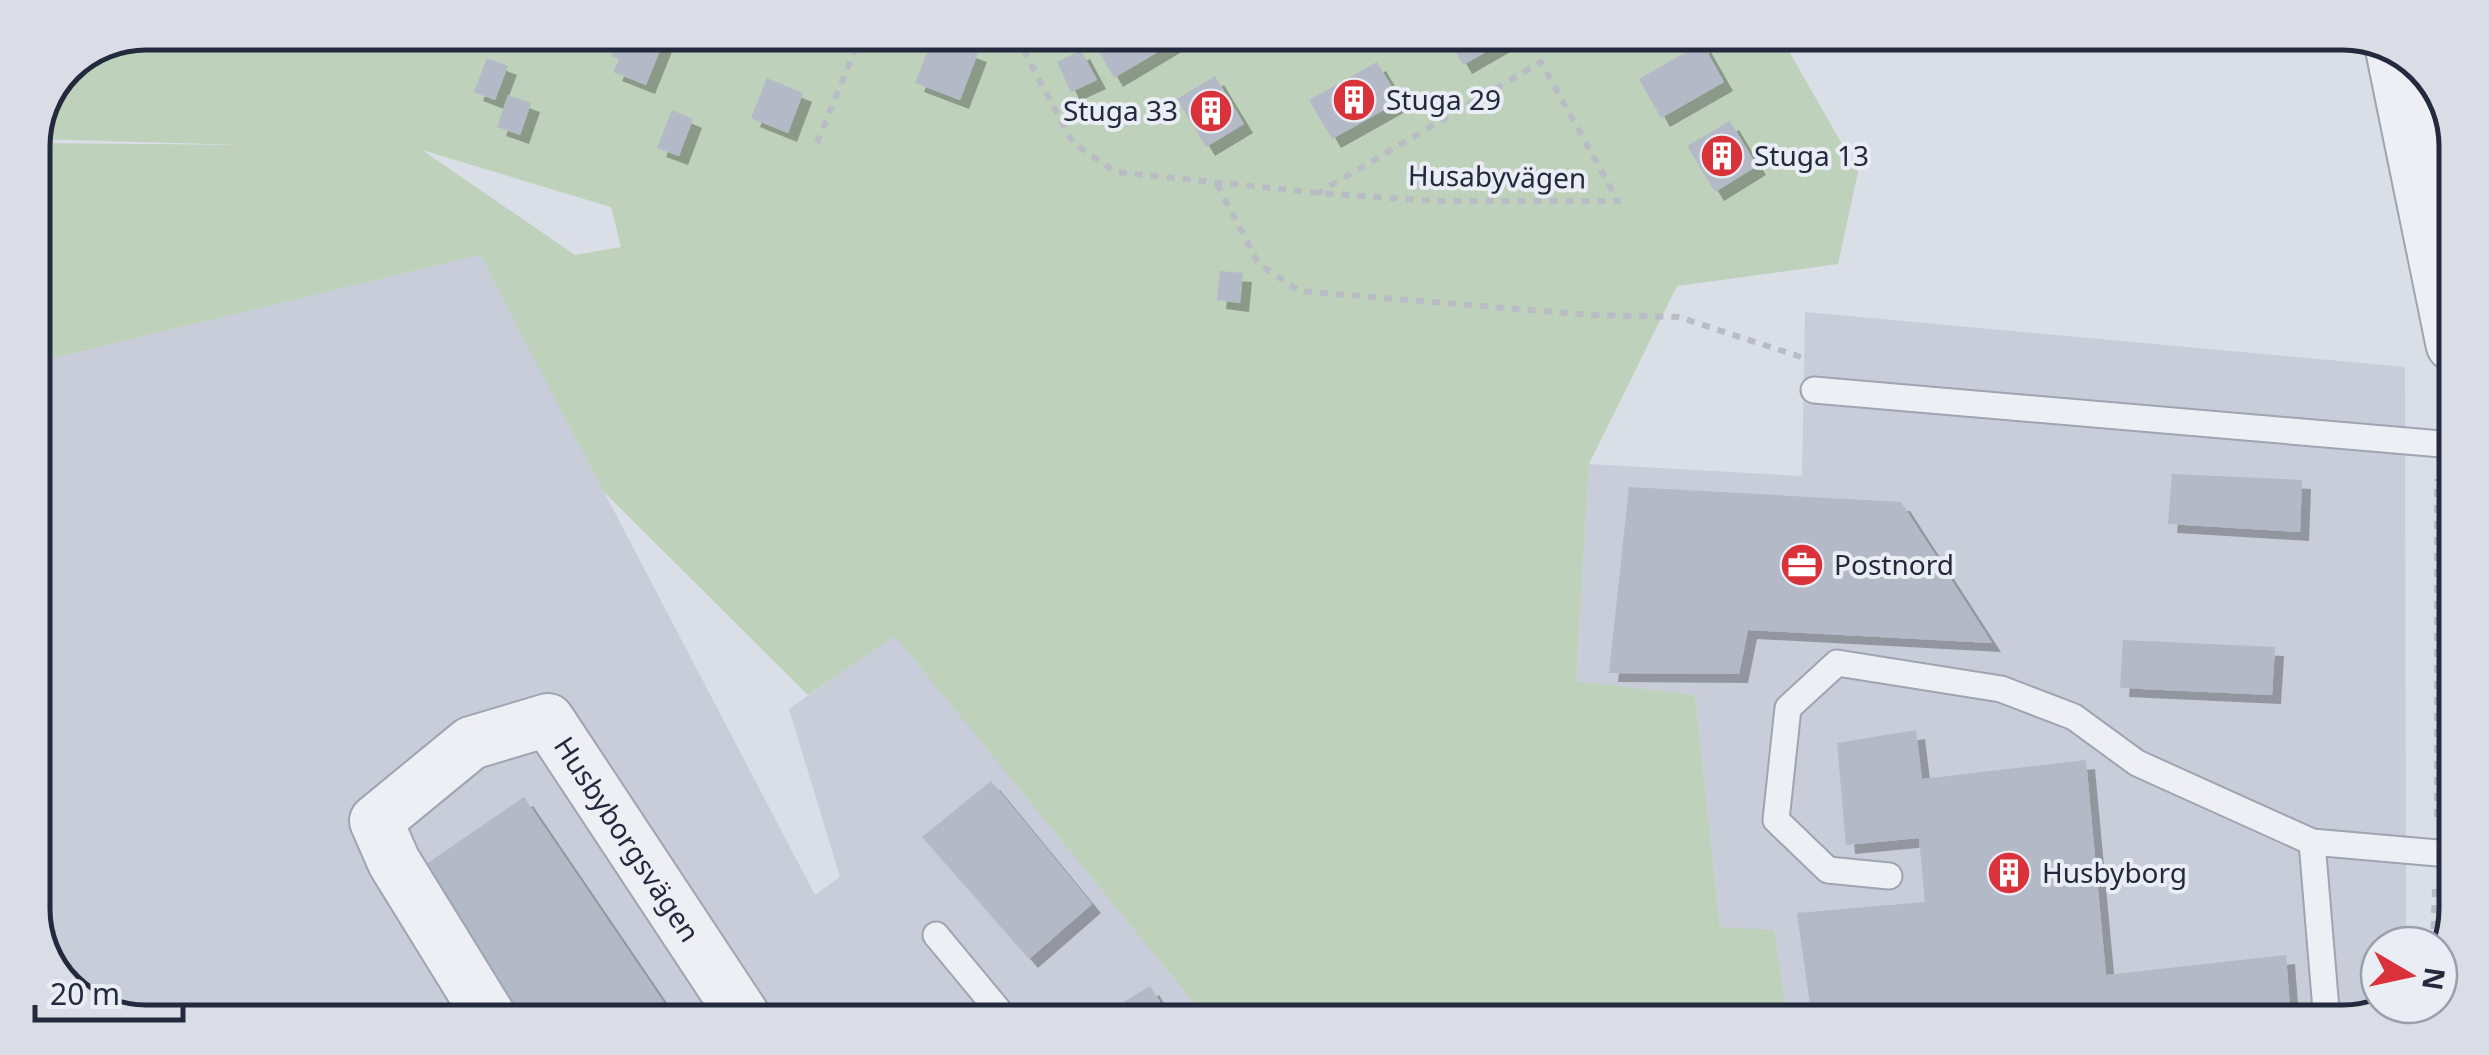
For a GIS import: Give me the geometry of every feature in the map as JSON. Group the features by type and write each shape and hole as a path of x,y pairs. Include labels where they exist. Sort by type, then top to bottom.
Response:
{"street":[{"path":"2398,68 2439,270"},
{"name":"Husbyborgsvägen","path":"482,1005 394,862 376,821 471,743 548,720 737,1005"}],"lane":[{"path":"1814,390 2439,443"},
{"path":"1888,876 1828,870 1776,820 1788,708 1837,663 2001,689 2074,717 2138,763 2312,842 2439,853"},
{"path":"2312,842 2326,1005"},
{"path":"936,935 993,1005"}],"path":[{"path":"817,143 855,50"},
{"name":"Husabyvägen","path":"1024,50 1073,142 1116,172 1318,193 1437,202 1618,200 1541,62 1318,193"},
{"path":"1217,182 1258,263 1299,291 1591,315 1679,317 1814,362"},
{"path":"2435,925 2439,890"}],"shaded area":[{"path":"480,255 815,895 840,877 789,709 895,635 1195,1005 146,1005 127,1003 98,992 78,977 63,957 50,916 50,359"},
{"path":"1805,312 2405,367 2406,925 2359,925 2359,1003 1777,1005 1720,927 1695,695 1576,681 1589,464 1802,476"}],"green space":[{"path":"146,50 1788,50 1858,172 1838,264 1677,286 1589,464 1576,681 1695,695 1720,927 1774,930 1785,1005 1195,1005 895,636 808,695 603,491 480,255 50,359 50,143 248,145 50,139 57,109 78,78 109,57","holes":["422,150 611,207 621,247 575,255"]}],"building":[{"path":"613,50 660,50 646,85 613,72 619,59 611,56"},
{"path":"928,50 978,53 960,100 915,83"},
{"path":"1081,50 1097,80 1071,92 1057,62"},
{"path":"1098,50 1161,50 1114,78"},
{"path":"1454,50 1489,50 1463,65"},
{"path":"1690,50 1706,50 1724,82 1661,118 1639,79"},
{"path":"487,58 508,66 495,100 474,92"},
{"name":"Stuga 29","path":"1377,62 1400,101 1332,139 1309,100"},
{"name":"Stuga 33","path":"1215,76 1244,124 1206,147 1177,99"},
{"path":"767,78 803,93 788,133 751,118"},
{"path":"508,95 531,103 520,135 497,127"},
{"path":"672,110 693,119 679,156 657,148"},
{"name":"Stuga 13","path":"1730,121 1757,166 1715,192 1687,146"},
{"path":"1220,271 1243,273 1240,303 1217,300"},
{"path":"2172,474 2302,480 2300,532 2168,524"},
{"path":"1629,487 1901,502 1992,643 1748,630 1739,674 1609,673"},
{"path":"2123,640 2275,647 2272,695 2120,688"},
{"name":"Husbyborg","path":"1916,730 1922,779 2086,760 2106,975 2286,955 2290,1005 1810,1005 1797,913 1925,902 1919,838 1846,845 1837,743"},
{"path":"991,781 1092,904 1029,959 922,837"},
{"path":"524,797 666,1005 507,1005 416,871"},
{"path":"1150,986 1162,1005 1119,1005"}],"place":[{"name":"Stuga 29","path":"1354,100"},
{"name":"Stuga 33","path":"1211,111"},
{"name":"Stuga 13","path":"1722,156"},
{"name":"Postnord","path":"1802,565"},
{"name":"Husbyborg","path":"2009,873"}]}
